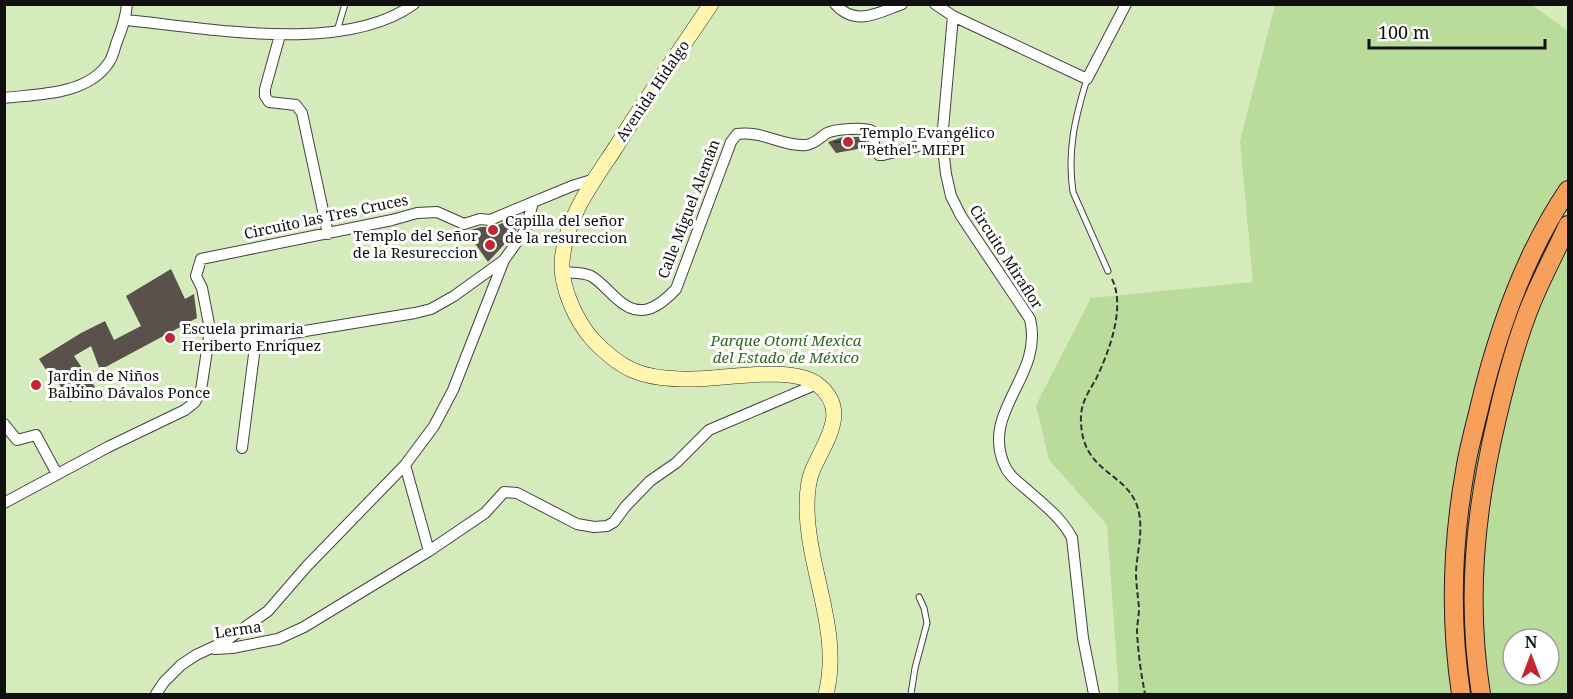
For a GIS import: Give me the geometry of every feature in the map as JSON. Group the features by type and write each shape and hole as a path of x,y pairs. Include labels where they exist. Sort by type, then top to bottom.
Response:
{"highway":[{"path":"1461,694 1457,666 1453,587 1465,470 1490,363 1514,296 1552,215 1569,190"},
{"path":"1481,694 1476,664 1473,587 1477,524 1484,474 1509,369 1531,304 1569,225"}],"main road":[{"name":"Avenida Hidalgo","path":"562,272 562,260 571,222 585,194 711,4"},
{"path":"562,272 574,311 586,332 618,364 633,372 681,380 770,374 795,375 817,384 829,397 834,408 834,419 828,440 810,479 807,505 808,527 825,610 830,652 829,683 826,694"}],"street":[{"path":"4,98 58,91 80,85 96,77 109,64 126,20 127,4"},
{"path":"126,20 280,35 309,35 375,24 402,13 414,4"},
{"path":"835,4 846,15 854,17 869,15 902,4"},
{"path":"935,4 953,16 1087,79 1126,4"},
{"name":"Circuito Miraflor","path":"953,16 942,140 951,196 961,216 1030,320 1033,332 1029,360 1003,412 998,442 1000,453 1008,473 1052,512 1069,531 1072,538 1083,639 1094,694"},
{"path":"280,35 265,96 269,102 296,105 302,113 328,234"},
{"name":"Calle Miguel Alemán","path":"562,272 591,276 618,300 633,309 653,309 676,289 731,142 737,134 749,133 797,145 808,145 828,132 866,128 872,131 875,150 879,155 942,140"},
{"name":"Circuito las Tres Cruces","path":"4,503 185,410 195,402 201,390 209,337 209,324 202,288 196,276 201,259 328,234 417,213 437,212 464,224 480,219 490,220 572,186 596,179"},
{"path":"209,337 256,339 431,309 454,296 504,260 526,229 532,202"},
{"name":"Lerma","path":"209,649 238,633 268,611 307,566 405,465 434,426 453,390 504,260"},
{"path":"242,448 256,339"},
{"name":"Lerma","path":"209,649 232,648 278,639 304,627 470,525 485,513 504,492 517,493 577,524 594,527 608,526 644,487 676,463 709,430 817,384"},
{"path":"4,424 18,440 36,435 57,474"},
{"path":"405,465 429,551"},
{"path":"156,694 181,664 209,649"}],"lane":[{"path":"337,31 345,4"},
{"path":"1087,79 1075,118 1071,149 1071,178 1073,192 1108,271"},
{"path":"911,694 915,668 927,623 919,597"}],"path":[{"path":"1108,271 1116,287 1118,305 1112,335 1096,377 1082,403 1080,419 1082,437 1088,454 1096,464 1128,490 1135,499 1139,513 1136,573 1137,631 1145,694"}],"green space":[{"name":"Parque Otomí Mexica del Estado de México","path":"4,5 1568,5 1568,694 5,694"},
{"path":"1275,5 1532,5 1568,31 1568,694 1119,694 1107,525 1049,460 1036,405 1091,298 1253,282 1240,141"}],"building":[{"name":"Templo Evangélico \"Bethel\" MIEPI","path":"843,137 865,137 867,145 836,153 828,142"},
{"name":"Capilla del señor de la resureccion","path":"522,215 519,226 512,236 488,262 469,235 470,230 493,227"},
{"path":"171,269 185,299 194,294 197,318 100,370 91,346 74,356 95,387 70,402 51,370 48,373 39,359 105,321 114,340 141,326 126,296"}],"place":[{"name":"Templo Evangélico \"Bethel\" MIEPI","path":"848,142"},
{"name":"Capilla del señor de la resureccion","path":"493,230"},
{"name":"Templo del Señor de la Resureccion","path":"490,245"},
{"name":"Escuela primaria Heriberto Enriquez","path":"170,338"},
{"name":"Jardin de Niños Balbino Dávalos Ponce","path":"36,385"}]}
